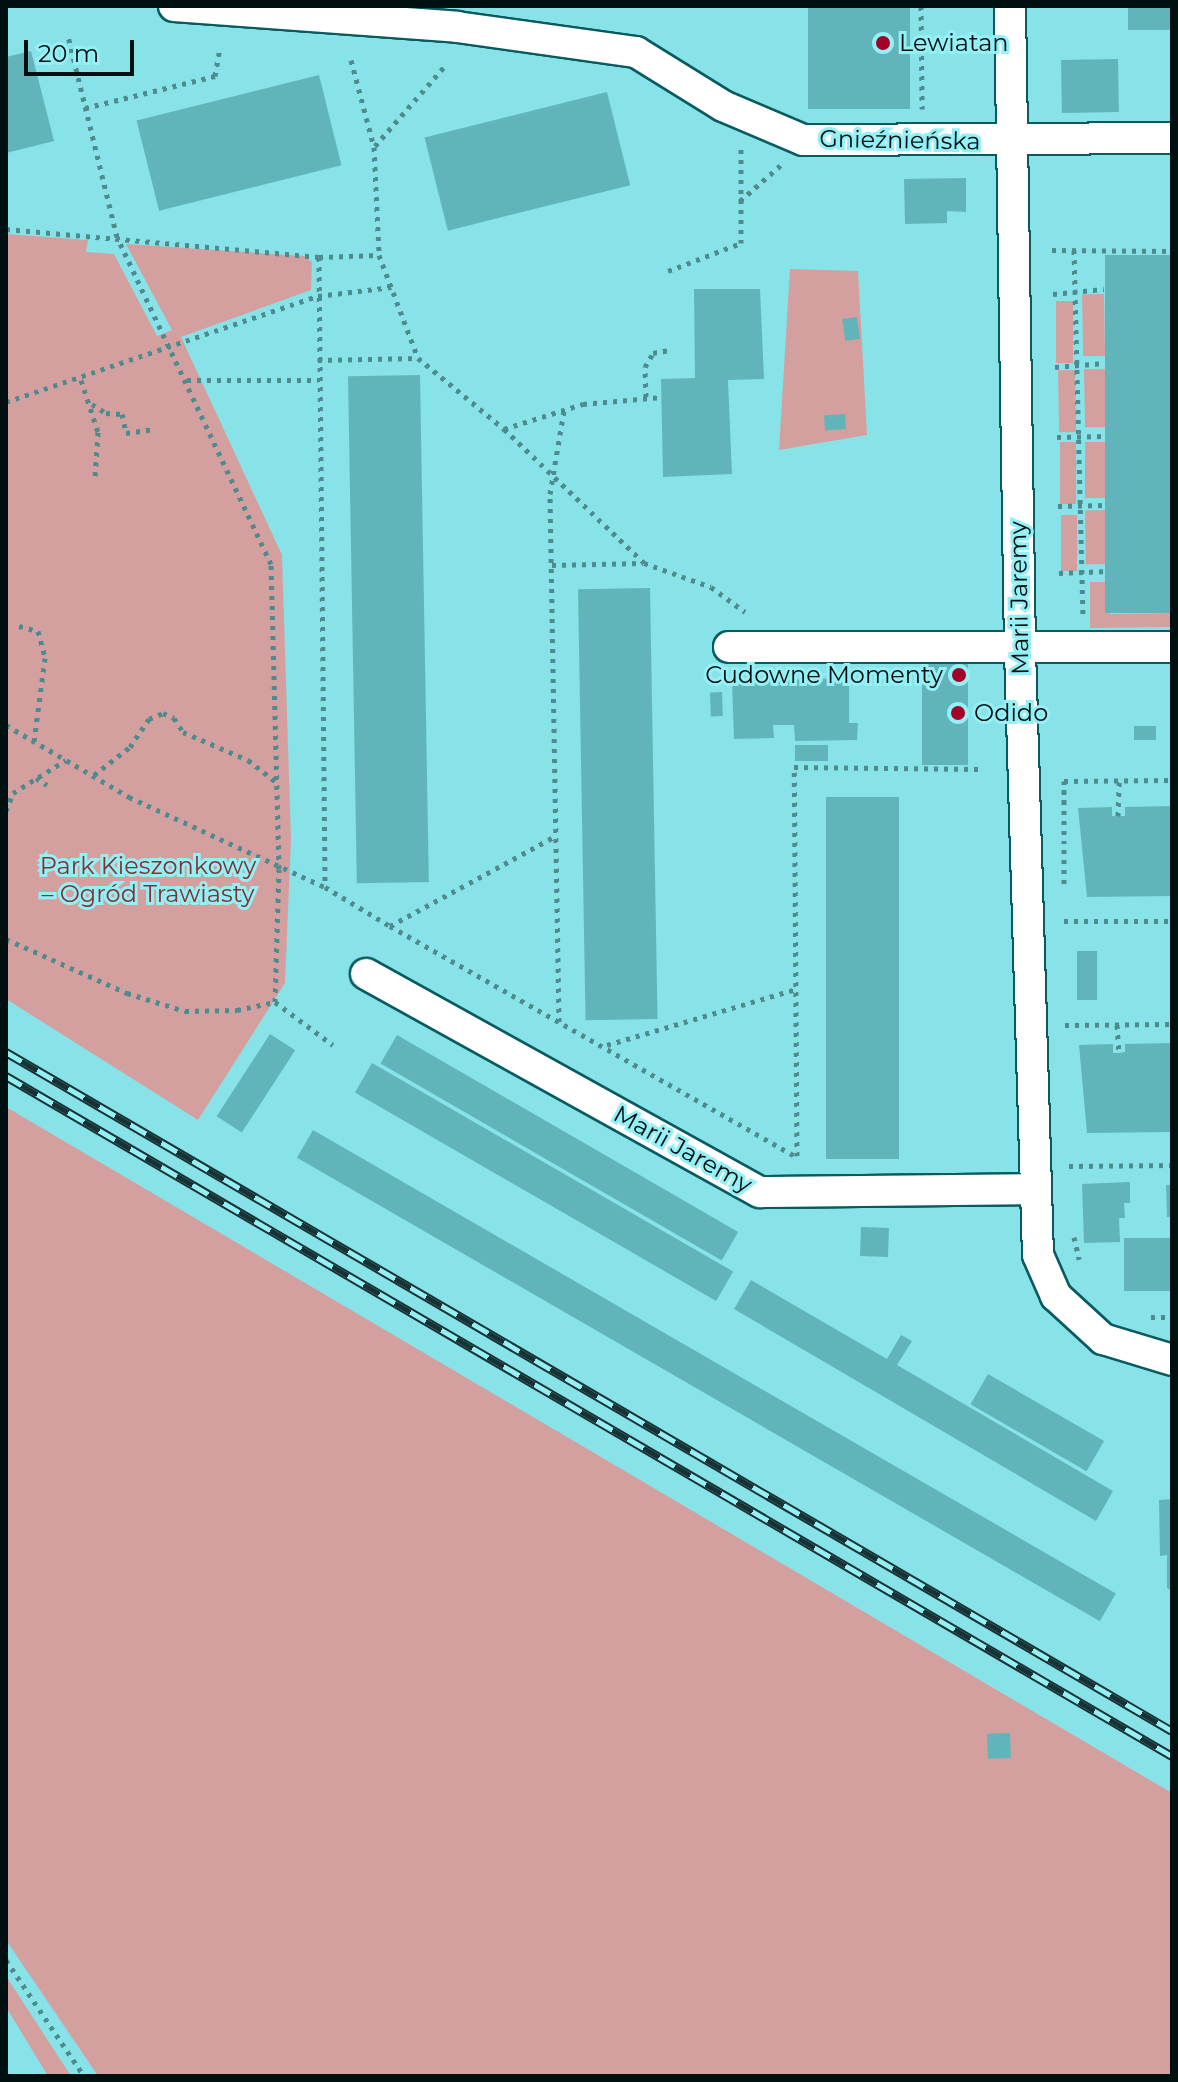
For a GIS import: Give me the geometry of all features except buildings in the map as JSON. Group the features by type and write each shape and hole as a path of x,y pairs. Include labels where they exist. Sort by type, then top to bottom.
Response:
{"street":[{"name":"Gnieźnieńska","path":"174,6 457,27 636,52 723,106 803,140 1172,138"},
{"name":"Marii Jaremy","path":"1010,6 1020,650 1033,1178 1038,1255 1056,1296 1103,1339 1172,1360"},
{"path":"729,647 1020,650 1172,647"},
{"name":"Marii Jaremy","path":"366,974 760,1192 1033,1178"}],"path":[{"path":"921,6 922,112 937,112"},
{"path":"68,36 117,237 172,348 271,564 279,869 275,1002"},
{"path":"85,108 215,76 220,48"},
{"path":"351,60 374,147 379,255 418,358 504,429 644,563"},
{"path":"374,147 444,67"},
{"path":"668,271 741,243 741,132"},
{"path":"739,201 791,157"},
{"path":"6,229 319,257 379,255"},
{"path":"1052,250 1172,251"},
{"path":"1074,250 1084,631"},
{"path":"319,257 325,887"},
{"path":"6,402 81,380 318,296 391,287"},
{"path":"1053,294 1104,289"},
{"path":"646,397 645,367 653,353 670,350"},
{"path":"318,360 418,358"},
{"path":"1055,367 1105,363"},
{"path":"81,380 98,432 95,478"},
{"path":"187,380 318,380"},
{"path":"504,429 564,410 662,397"},
{"path":"89,400 100,411 122,414 126,433 153,429"},
{"path":"559,1023 552,475 564,410"},
{"path":"1057,437 1107,436"},
{"path":"1058,506 1108,505"},
{"path":"552,565 644,563 711,587 750,615"},
{"path":"1059,573 1109,571"},
{"path":"19,626 38,631 45,658 34,742"},
{"path":"93,776 130,747 149,719 163,713 174,718 183,732 248,760 277,783"},
{"path":"6,725 93,776 279,869 325,887 559,1023 607,1045 806,1162"},
{"path":"6,811 13,793 66,760"},
{"path":"797,1157 794,767 980,769"},
{"path":"36,778 47,785"},
{"path":"1064,890 1064,781 1172,780"},
{"path":"1118,816 1119,781"},
{"path":"390,926 556,836"},
{"path":"1064,906 1064,936"},
{"path":"1064,921 1172,921"},
{"path":"6,939 127,993 185,1011 237,1010 275,1002 333,1045"},
{"path":"607,1045 796,989"},
{"path":"1064,1010 1064,1041"},
{"path":"1064,1025 1172,1024"},
{"path":"1117,1025 1119,1053"},
{"path":"1065,1150 1066,1181"},
{"path":"1033,1178 1065,1166 1172,1165"},
{"path":"1071,1225 1080,1264"},
{"path":"1138,1316 1172,1317"},
{"path":"6,1960 84,2076"}],"green space":[{"name":"Park Kieszonkowy – Ogród Trawiasty","path":"6,234 88,240 86,252 114,254 157,336 172,330 126,244 304,256 312,262 311,290 181,337 282,555 291,840 285,983 198,1120 6,999"},
{"path":"790,269 858,271 867,435 779,450"},
{"path":"1082,294 1104,294 1105,356 1083,356"},
{"path":"1056,301 1073,301 1073,363 1056,363"},
{"path":"1084,369 1105,369 1106,427 1085,427"},
{"path":"1058,370 1075,370 1076,432 1059,432"},
{"path":"1060,442 1076,442 1076,504 1060,504"},
{"path":"1085,442 1107,442 1107,498 1085,498"},
{"path":"1085,510 1108,510 1109,564 1086,564"},
{"path":"1061,515 1077,515 1077,571 1061,571"},
{"path":"1090,582 1109,582 1110,614 1172,613 1172,627 1090,628"},
{"path":"6,1107 1172,1793 1172,2076 98,2076 6,1940"},
{"path":"6,1976 71,2076 48,2076 6,2007"}],"railway":[{"path":"6,1052 1172,1731"},
{"path":"6,1076 1172,1756"}],"place":[{"name":"Lewiatan","path":"883,43"},
{"name":"Cudowne Momenty","path":"959,675"},
{"name":"Odido","path":"958,713"}]}
